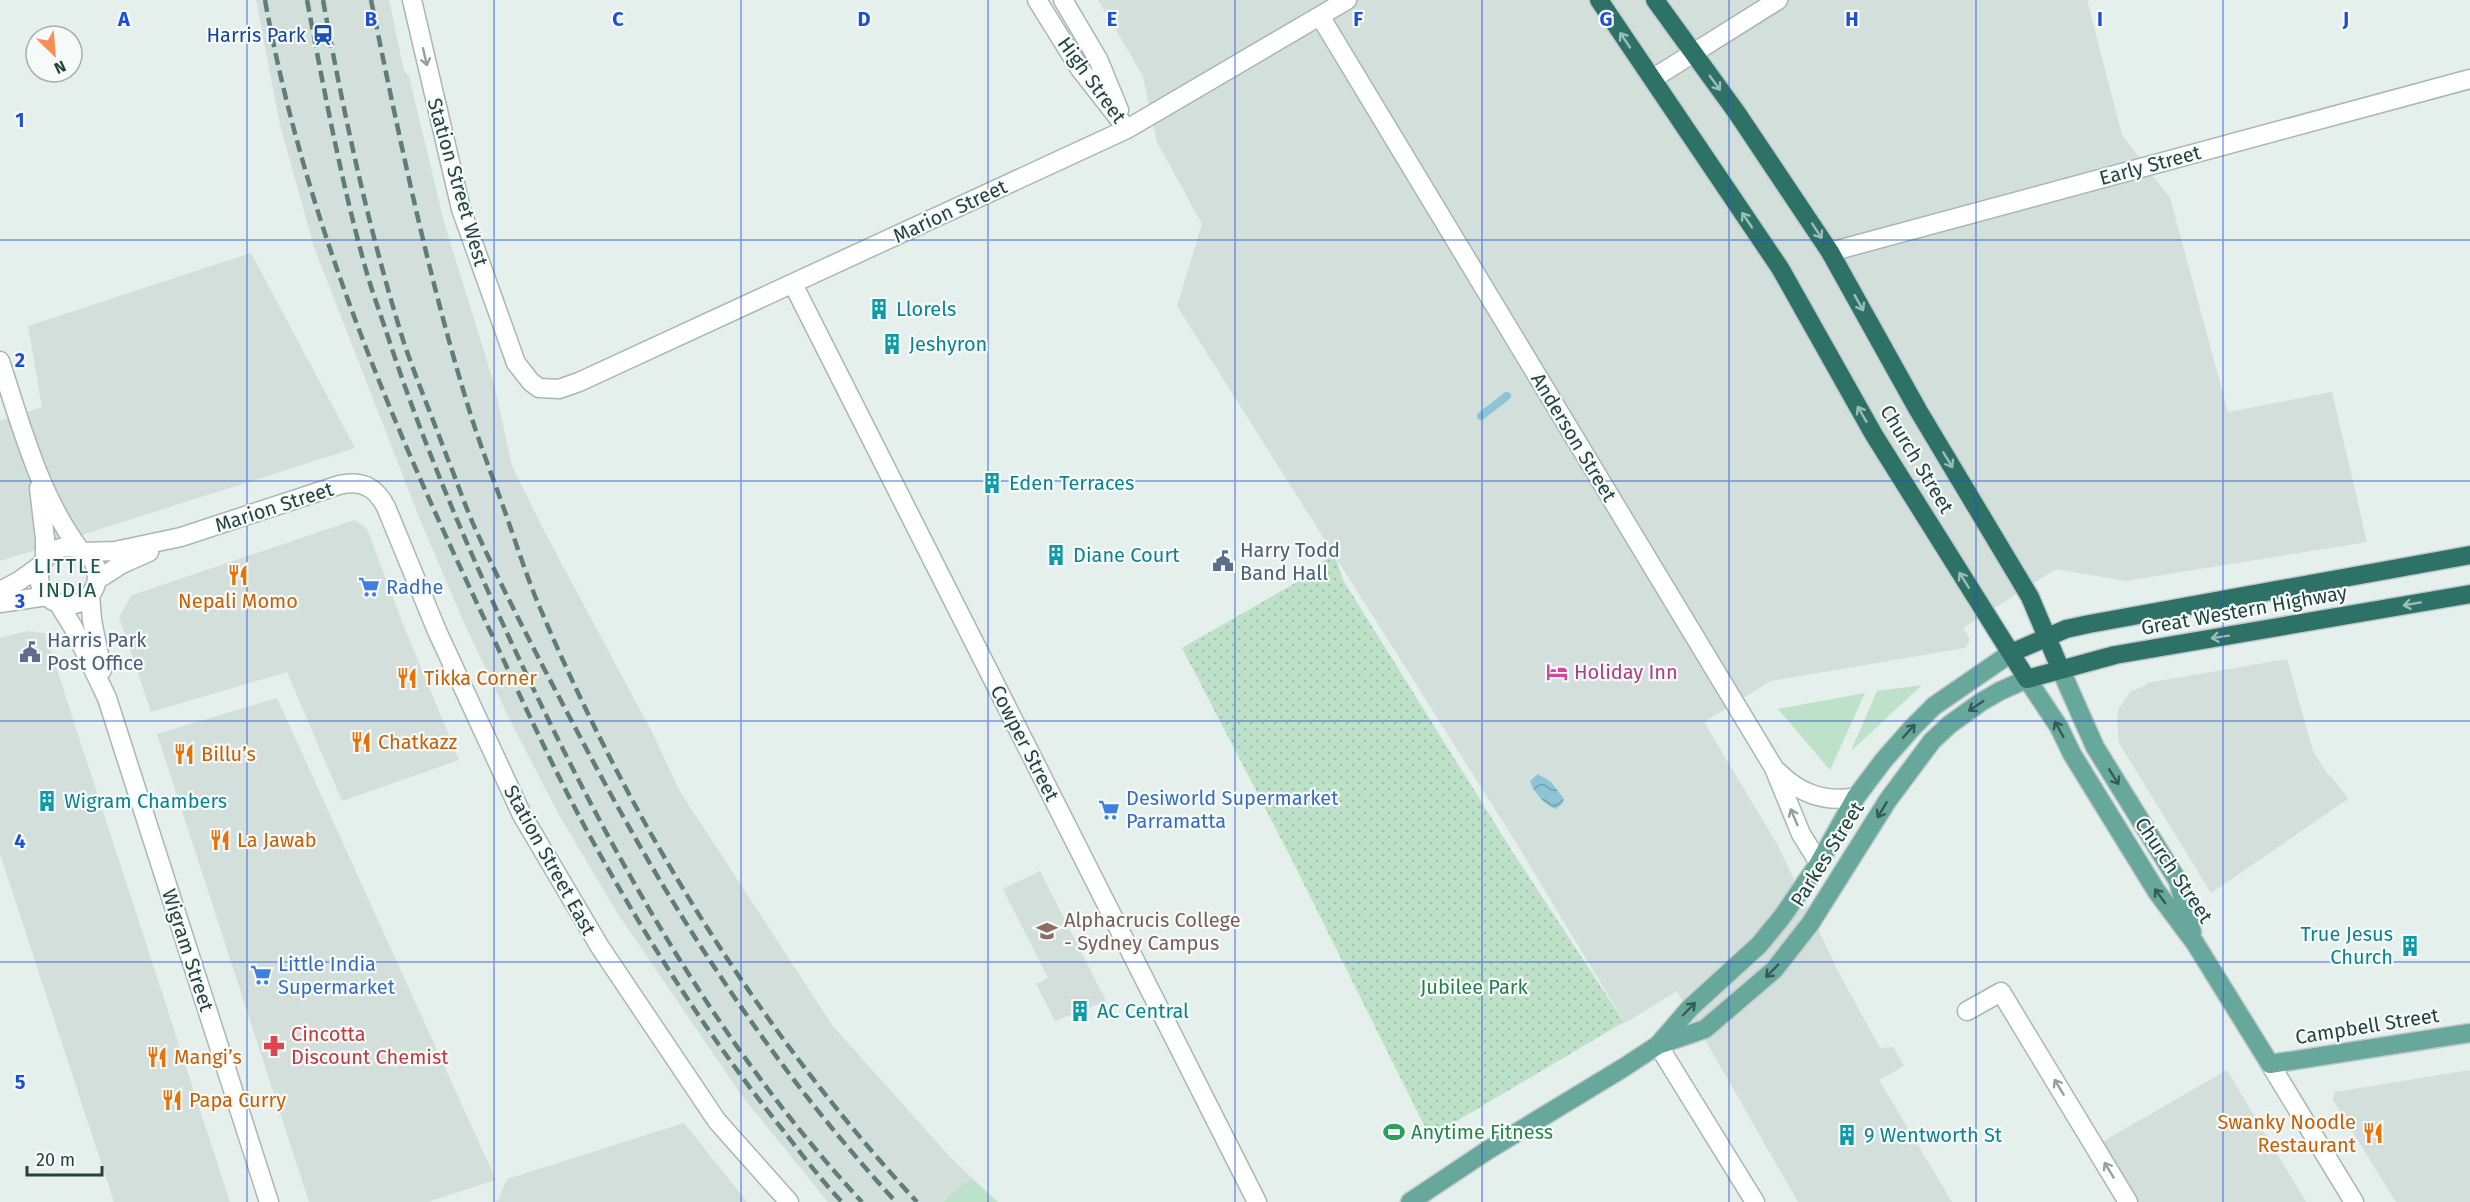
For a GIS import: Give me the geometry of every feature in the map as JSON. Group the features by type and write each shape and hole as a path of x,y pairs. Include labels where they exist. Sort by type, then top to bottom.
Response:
{"highway":[{"name":"Church Street","path":"1599,0 1780,268 1874,435 2027,679"},
{"name":"Church Street","path":"1655,0 1785,182 1830,252 1918,410 2030,597 2060,668"},
{"name":"Great Western Highway","path":"2011,653 2047,637 2089,624 2470,555"},
{"name":"Great Western Highway","path":"2027,679 2060,668 2115,655 2470,594"}],"main road":[{"name":"Parkes Street","path":"1658,1045 1690,1008 1759,945 1802,890 1856,797 1883,761 1934,706 2011,653"},
{"name":"Church Street","path":"2060,668 2096,747 2178,882 2195,943"},
{"name":"Parkes Street","path":"1410,1202 1497,1144 1658,1045 1705,1029 1774,970 1810,924 1848,867 1888,800 1932,741 1949,725 1981,702 2027,679"},
{"name":"Church Street","path":"2027,679 2157,892 2195,943 2270,1064"},
{"name":"Campbell Street","path":"2270,1064 2470,1033"}],"street":[{"name":"Station Street West","path":"412,0 469,235 516,363 531,382 539,388"},
{"name":"High Street","path":"1037,0 1080,69 1127,129"},
{"name":"High Street","path":"1063,0 1098,59 1127,129"},
{"name":"Marion Street","path":"539,388 559,389 579,382 1127,129 1347,0"},
{"path":"1652,79 1778,0"},
{"name":"Anderson Street","path":"1320,16 1774,768 1801,834 1819,863"},
{"name":"Early Street","path":"1830,252 2470,79"},
{"name":"Cowper Street","path":"793,284 1257,1202"},
{"path":"0,361 36,468 62,522 95,565 94,588 75,604 52,600 0,603"},
{"path":"36,468 44,524 43,562 39,581 52,600"},
{"name":"Marion Street","path":"82,551 115,552 181,537 339,485 349,483 368,485"},
{"name":"Station Street East","path":"368,485 381,498 386,507 436,631 522,815 600,947 717,1121 789,1202"},
{"name":"Marion Street","path":"94,588 122,564 181,537"},
{"path":"0,591 19,582 52,552 61,548 82,551"},
{"name":"Wigram Street","path":"94,588 92,620 107,698 269,1202"},
{"name":"Wigram Street","path":"52,600 73,627 107,698"},
{"path":"1774,768 1795,787 1808,794 1833,800 1856,797"},
{"path":"1966,1011 2001,992 2128,1202"},
{"path":"1658,1045 1755,1202"},
{"name":"Church Street","path":"2270,1064 2354,1202"}],"shaded area":[{"path":"256,0 389,0 404,71 409,76 444,222 494,384 512,466 542,527 654,736 679,790 832,1025 950,1157 997,1202 828,1202 742,1096 616,911 558,813 512,724 464,623 419,517 314,247 280,125"},
{"path":"1098,0 2087,0 2122,135 2170,198 2228,412 2332,392 2367,542 2126,581 2056,569 1963,628 1970,640 1965,648 1771,681 1704,722 1777,844 1839,973 1880,1048 1893,1047 1904,1066 1879,1080 1952,1202 1798,1202 1677,991 1625,1023 1515,841 1177,306 1202,224 1157,142 1143,76"},
{"path":"251,253 355,448 0,561 0,421 42,407 28,326"},
{"path":"355,520 367,529 459,760 342,801 287,672 151,712 119,617 132,595"},
{"path":"27,631 45,633 230,1202 114,1202 0,854 0,638"},
{"path":"2287,659 2313,751 2328,775 2348,799 2211,893 2119,743 2117,720 2119,708 2131,691 2147,683"},
{"path":"277,698 496,1180 427,1202 309,1202 157,734"},
{"name":"Alphacrucis College - Sydney Campus","path":"1040,871 1106,1001 1055,1021 1036,984 1048,978 1003,889"},
{"path":"2227,1070 2306,1202 2138,1202 2102,1142"},
{"path":"2470,1070 2470,1202 2396,1202 2333,1100 2335,1092"},
{"path":"684,1123 747,1202 494,1202 498,1200 507,1179"}],"green space":[{"name":"Jubilee Park","path":"1334,553 1343,580 1514,854 1624,1022 1430,1137 1290,856 1182,648 1299,581"},
{"path":"1922,685 1851,751 1877,691"},
{"path":"1865,693 1830,770 1778,709"},
{"path":"971,1178 998,1202 943,1202"}],"water":[{"path":"1538,774 1551,782 1564,799 1556,809 1544,802 1531,785 1530,781"}],"waterway":[{"path":"1481,416 1507,396"}],"railway":[{"path":"265,0 282,83 304,165 357,325 421,481 538,733 573,805 608,868 677,983 754,1093 842,1202"},
{"path":"307,0 341,169 372,289 431,456 507,633 581,784 662,931 707,1003 755,1072 862,1202"},
{"path":"323,0 358,173 391,301 404,343 471,519 493,566 620,811 690,929 727,986 807,1097 896,1202"},
{"path":"371,0 403,153 453,356 479,439 530,584 571,678 654,838 700,916 749,991 802,1064 917,1202"}],"place":[{"name":"Harris Park","path":"323,35"},
{"name":"Llorels","path":"879,309"},
{"name":"Jeshyron","path":"892,344"},
{"name":"Eden Terraces","path":"992,483"},
{"name":"Diane Court","path":"1056,555"},
{"name":"Harry Todd Band Hall","path":"1223,561"},
{"name":"Nepali Momo","path":"238,575"},
{"name":"Radhe","path":"369,587"},
{"name":"Harris Park Post Office","path":"30,652"},
{"name":"Holiday Inn","path":"1557,672"},
{"name":"Tikka Corner","path":"407,678"},
{"name":"Chatkazz","path":"361,742"},
{"name":"Billu’s","path":"184,754"},
{"name":"Wigram Chambers","path":"47,801"},
{"name":"Desiworld Supermarket Parramatta","path":"1109,810"},
{"name":"La Jawab","path":"220,840"},
{"name":"Alphacrucis College - Sydney Campus","path":"1047,931"},
{"name":"True Jesus Church","path":"2410,946"},
{"name":"Little India Supermarket","path":"261,975"},
{"name":"AC Central","path":"1080,1011"},
{"name":"Cincotta Discount Chemist","path":"274,1046"},
{"name":"Mangi’s","path":"157,1057"},
{"name":"Papa Curry","path":"172,1100"},
{"name":"Anytime Fitness","path":"1394,1132"},
{"name":"Swanky Noodle Restaurant","path":"2373,1133"},
{"name":"9 Wentworth St","path":"1847,1135"}],"district":[{"name":"LITTLE INDIA","path":"68,578"}]}
